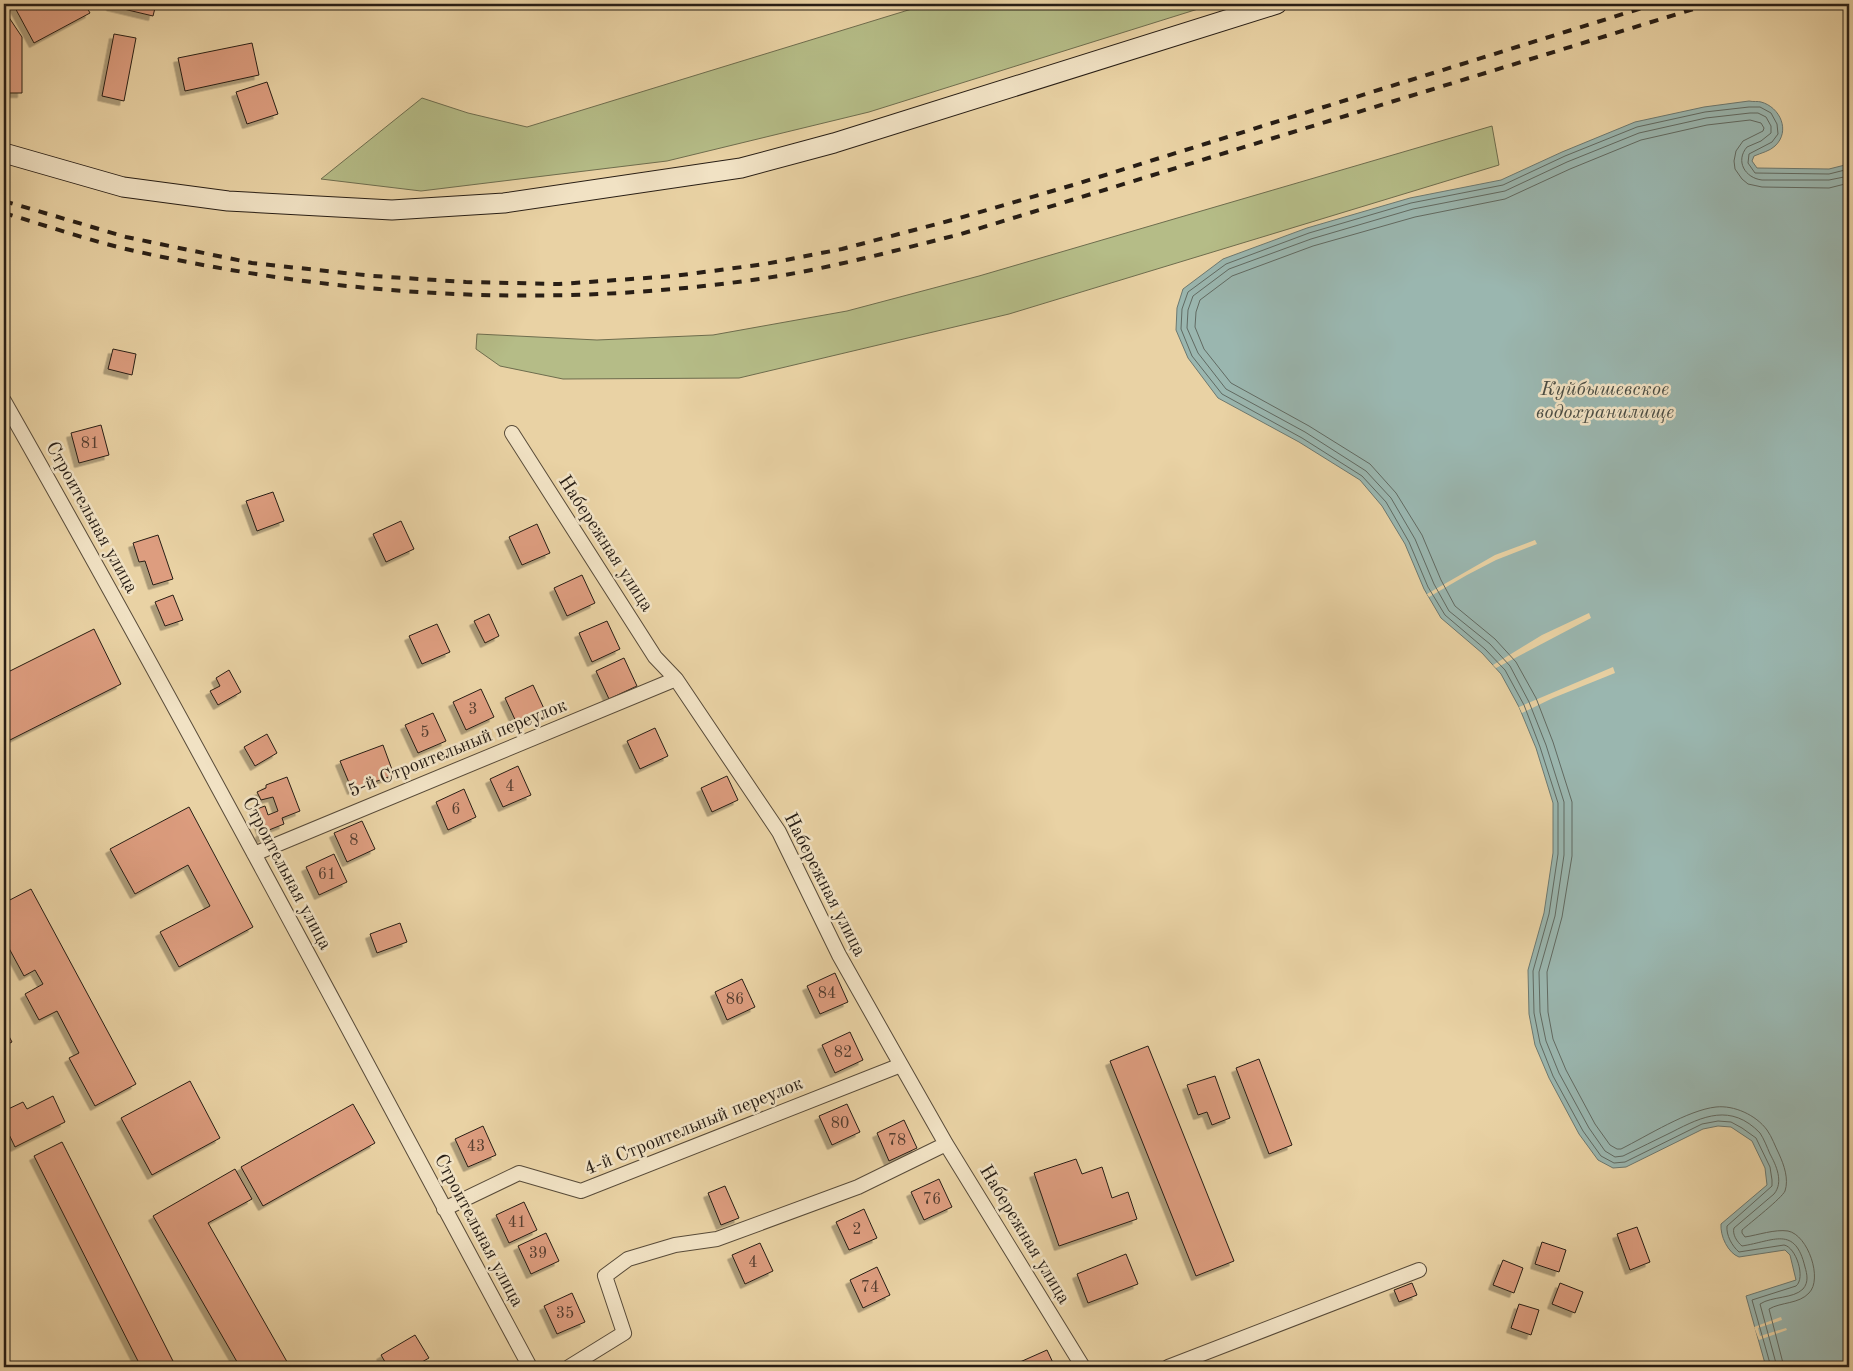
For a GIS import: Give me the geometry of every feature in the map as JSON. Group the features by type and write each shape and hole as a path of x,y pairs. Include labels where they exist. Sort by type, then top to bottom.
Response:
{"main road":[{"path":"4,153 123,187 228,201 392,210 504,203 741,168 843,140 1277,4"}],"street":[{"name":"Строительная улица","path":"4,401 93,558 530,1367"},
{"name":"Набережная улица","path":"512,433 656,657 676,679 779,832 839,955 901,1065 946,1144 1083,1367"},
{"name":"5-й Строительный переулок","path":"254,854 676,679"},
{"name":"4-й Строительный переулок","path":"444,1209 519,1173 581,1191 901,1065"},
{"path":"569,1367 624,1333 605,1276 628,1258 676,1245 717,1239 858,1187 946,1144"},
{"path":"1168,1367 1419,1270"}],"green space":[{"path":"928,4 1214,4 869,112 667,161 421,191 321,179 422,98 468,113 527,127"},
{"path":"1492,126 1499,165 1009,314 739,378 563,379 500,366 476,349 477,334 597,340 713,335 847,311 979,276"}],"water":[{"name":"Куйбышевское водохранилище","path":"1749,101 1768,105 1778,114 1783,127 1780,140 1775,146 1768,151 1754,156 1752,161 1757,168 1829,169 1849,164 1849,1367 1766,1367 1746,1296 1796,1280 1790,1255 1785,1250 1739,1257 1728,1248 1723,1239 1721,1229 1721,1224 1767,1185 1765,1168 1752,1141 1731,1127 1718,1126 1703,1129 1626,1167 1613,1168 1598,1160 1579,1134 1549,1078 1535,1045 1529,1014 1528,970 1544,913 1553,853 1553,803 1536,748 1519,707 1501,674 1482,653 1441,618 1424,589 1405,544 1382,506 1360,480 1299,442 1218,398 1188,358 1176,330 1177,308 1183,289 1223,259 1307,228 1410,198 1501,180 1635,122 1704,107"}],"pier":[{"path":"1535,540 1537,544 1496,560 1429,597 1427,594 1495,555"},
{"path":"1589,613 1591,618 1496,668 1493,665 1542,635"},
{"path":"1613,667 1615,673 1553,698 1522,713 1519,707"},
{"path":"1781,1317 1782,1320 1758,1328 1760,1336 1786,1328 1787,1330 1759,1340 1754,1327"}],"building":[{"path":"13,4 85,4 90,13 34,43"},
{"path":"111,4 156,4 153,16 111,6"},
{"path":"4,10 22,37 22,93 4,93"},
{"path":"114,34 136,38 124,101 102,96"},
{"path":"252,43 259,75 185,91 178,58"},
{"path":"267,82 278,114 247,124 236,92"},
{"path":"113,349 136,354 132,375 108,369"},
{"path":"101,425 109,455 79,463 71,433"},
{"path":"273,492 284,521 257,531 246,501"},
{"path":"401,521 414,549 386,562 373,534"},
{"path":"537,524 550,553 522,565 509,537"},
{"path":"158,535 173,579 153,585 145,561 139,562 133,543"},
{"path":"582,575 595,603 567,616 554,588"},
{"path":"173,595 183,620 165,626 155,602"},
{"path":"489,614 499,636 485,643 474,621"},
{"path":"607,621 620,649 592,662 579,633"},
{"path":"437,624 450,652 422,664 409,636"},
{"path":"94,629 121,684 4,743 4,674"},
{"path":"624,658 637,686 609,699 596,671"},
{"path":"229,670 241,692 218,705 210,691 220,686 216,678"},
{"path":"533,685 546,713 518,726 505,698"},
{"path":"481,689 494,717 466,730 453,702"},
{"path":"433,713 446,741 418,753 405,725"},
{"path":"655,728 668,756 640,769 627,741"},
{"path":"267,734 277,753 255,766 244,747"},
{"path":"383,745 394,775 352,790 340,761"},
{"path":"518,766 531,795 503,807 490,779"},
{"path":"727,776 738,800 712,812 701,788"},
{"path":"287,777 300,811 282,818 284,824 269,830 271,835 261,838 260,833 262,832 254,810 265,806 268,815 278,811 273,797 261,800 257,792 266,788 266,785"},
{"path":"464,789 476,817 448,830 436,802"},
{"path":"189,807 253,927 179,967 160,932 210,906 188,865 135,894 110,849"},
{"path":"362,821 375,849 347,862 334,833"},
{"path":"334,854 347,882 319,895 306,867"},
{"path":"31,889 136,1084 95,1106 69,1058 79,1053 57,1011 39,1020 25,994 43,984 35,970 24,976 4,939 4,903"},
{"path":"400,923 407,942 377,953 370,934"},
{"path":"835,973 848,1002 820,1014 807,986"},
{"path":"742,979 755,1007 727,1020 715,992"},
{"path":"4,1027 12,1042 4,1046"},
{"path":"850,1032 863,1060 835,1073 822,1045"},
{"path":"1148,1046 1234,1261 1196,1276 1110,1061"},
{"path":"1259,1059 1292,1145 1269,1154 1236,1068"},
{"path":"1215,1076 1230,1118 1212,1125 1207,1112 1198,1115 1187,1085"},
{"path":"190,1081 220,1138 152,1175 121,1118"},
{"path":"53,1096 65,1122 15,1147 4,1124 4,1111 23,1102 27,1109"},
{"path":"353,1104 375,1143 263,1206 241,1167"},
{"path":"847,1104 860,1132 832,1145 819,1116"},
{"path":"904,1120 917,1148 889,1161 877,1133"},
{"path":"483,1126 496,1155 468,1167 455,1139"},
{"path":"62,1142 176,1367 141,1367 34,1156"},
{"path":"1076,1159 1082,1174 1102,1167 1112,1198 1128,1192 1137,1219 1059,1246 1034,1173"},
{"path":"235,1169 252,1199 208,1223 290,1367 240,1367 153,1216"},
{"path":"939,1179 952,1207 924,1220 911,1192"},
{"path":"725,1186 739,1218 721,1225 708,1193"},
{"path":"524,1202 537,1230 509,1243 496,1215"},
{"path":"864,1209 877,1238 849,1250 836,1222"},
{"path":"1637,1227 1650,1262 1630,1270 1617,1234"},
{"path":"546,1233 559,1261 531,1274 518,1246"},
{"path":"1542,1242 1566,1250 1559,1272 1535,1264"},
{"path":"760,1243 773,1271 745,1284 732,1255"},
{"path":"1126,1254 1138,1284 1088,1303 1077,1274"},
{"path":"1503,1260 1523,1268 1514,1293 1493,1285"},
{"path":"877,1267 890,1295 863,1308 850,1280"},
{"path":"1412,1283 1417,1295 1399,1302 1394,1290"},
{"path":"1560,1283 1583,1292 1575,1313 1552,1304"},
{"path":"572,1293 585,1322 557,1334 544,1306"},
{"path":"1519,1304 1539,1310 1531,1335 1511,1328"},
{"path":"415,1335 429,1358 413,1367 388,1367 381,1355"},
{"path":"1047,1350 1055,1367 1022,1367 1020,1362"},
{"path":"1670,1362 1673,1367 1657,1367"}],"railway":[{"path":"4,201 126,237 252,263 373,276 466,282 559,284 674,276 765,264 842,249 956,219 1073,185 1655,4"},
{"path":"4,213 126,249 284,278 364,288 444,294 525,296 605,294 686,288 766,278 815,269 961,234 1710,4"}]}
